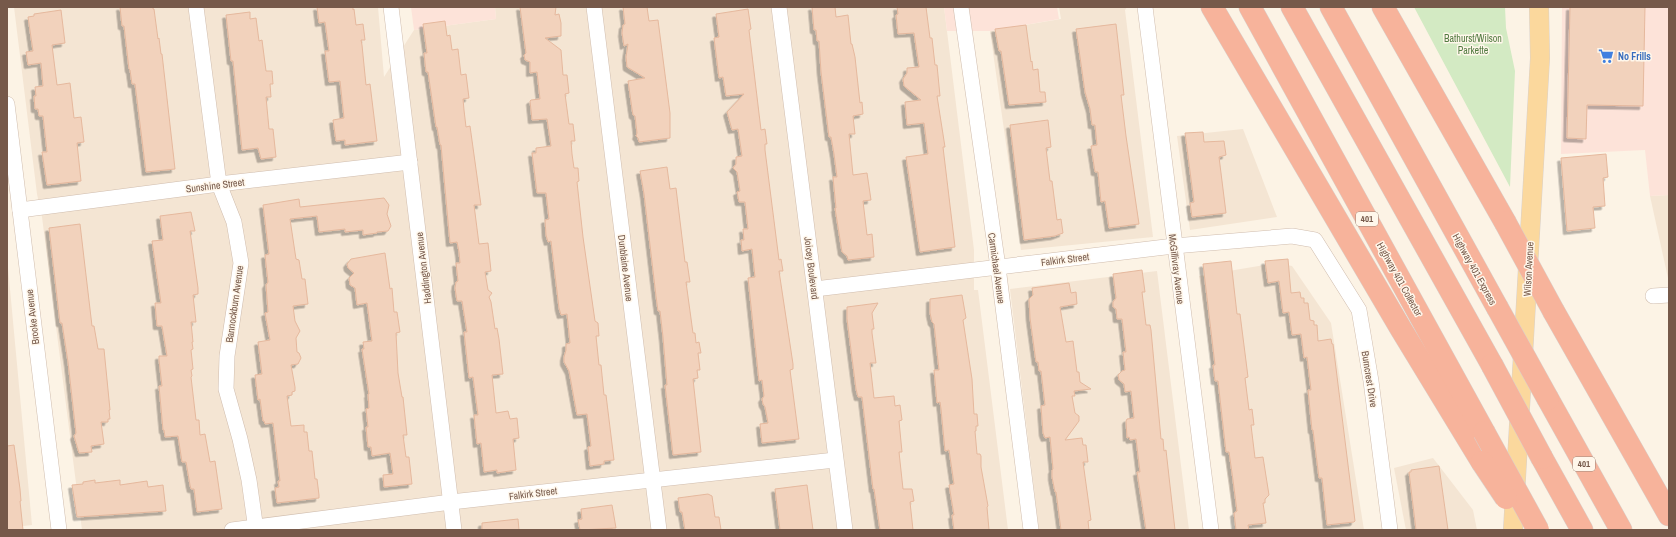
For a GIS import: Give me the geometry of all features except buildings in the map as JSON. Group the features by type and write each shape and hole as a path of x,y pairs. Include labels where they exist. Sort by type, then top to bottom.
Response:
{"highway":[{"path":"1212,7 1401,330 1482,462 1528,530"},
{"name":"Highway 401 Collector","path":"1250,7 1538,530"},
{"path":"1292,7 1582,530"},
{"name":"Highway 401 Express","path":"1330,7 1621,530"},
{"path":"1383,7 1669,515"}],"main road":[{"name":"Wilson Avenue","path":"1513,530 1540,58 1539,7"}],"street":[{"name":"Bannockburn Avenue","path":"196,7 219,184 234,222 241,263 227,356 226,389 242,446 249,480 255,528"},
{"name":"Haddington Avenue","path":"391,7 454,530"},
{"name":"Dunblaine Avenue","path":"594,7 659,530"},
{"name":"Joicey Boulevard","path":"779,7 845,530"},
{"name":"Carmichael Avenue","path":"961,7 998,267 1031,530"},
{"name":"McGillivray Avenue","path":"1146,7 1174,246 1211,530"},
{"name":"Brooke Avenue","path":"7,104 59,530"},
{"name":"Sunshine Street","path":"20,210 219,184 410,162"},
{"name":"Falkirk Street","path":"815,289 1174,246 1292,236 1315,240"},
{"name":"Burncrest Drive","path":"1315,240 1359,310 1371,381 1390,530"},
{"path":"1652,296 1669,294"},
{"name":"Falkirk Street","path":"232,530 451,502 835,460"}],"shaded area":[{"path":"14,7 378,7 384,77 414,30 496,19 495,7 944,7 974,250 974,290 978,290 1008,530 82,530 42,217 37,194"},
{"path":"411,7 495,7 496,19 414,30"},
{"path":"944,7 1057,7 1059,19 990,31 947,31"},
{"path":"1059,7 1127,7 1125,10 1153,237 1021,250 990,31 1061,19"},
{"path":"1562,7 1669,7 1669,195 1650,196 1645,150 1561,154"},
{"path":"1243,129 1277,217 1190,230 1177,136"},
{"path":"1669,195 1669,278 1668,278 1650,196"},
{"path":"7,257 32,525 7,528"},
{"path":"1277,263 1292,266 1331,323 1364,530 1235,530 1199,276"},
{"path":"1157,271 1189,530 1039,530 1010,289"},
{"path":"1433,458 1473,510 1477,530 1406,530 1394,468"}],"green space":[{"name":"Bathurst/Wilson Parkette","path":"1414,7 1505,7 1506,28 1515,71 1510,187"}],"place":[{"name":"No Frills","path":"1606,56"}]}
